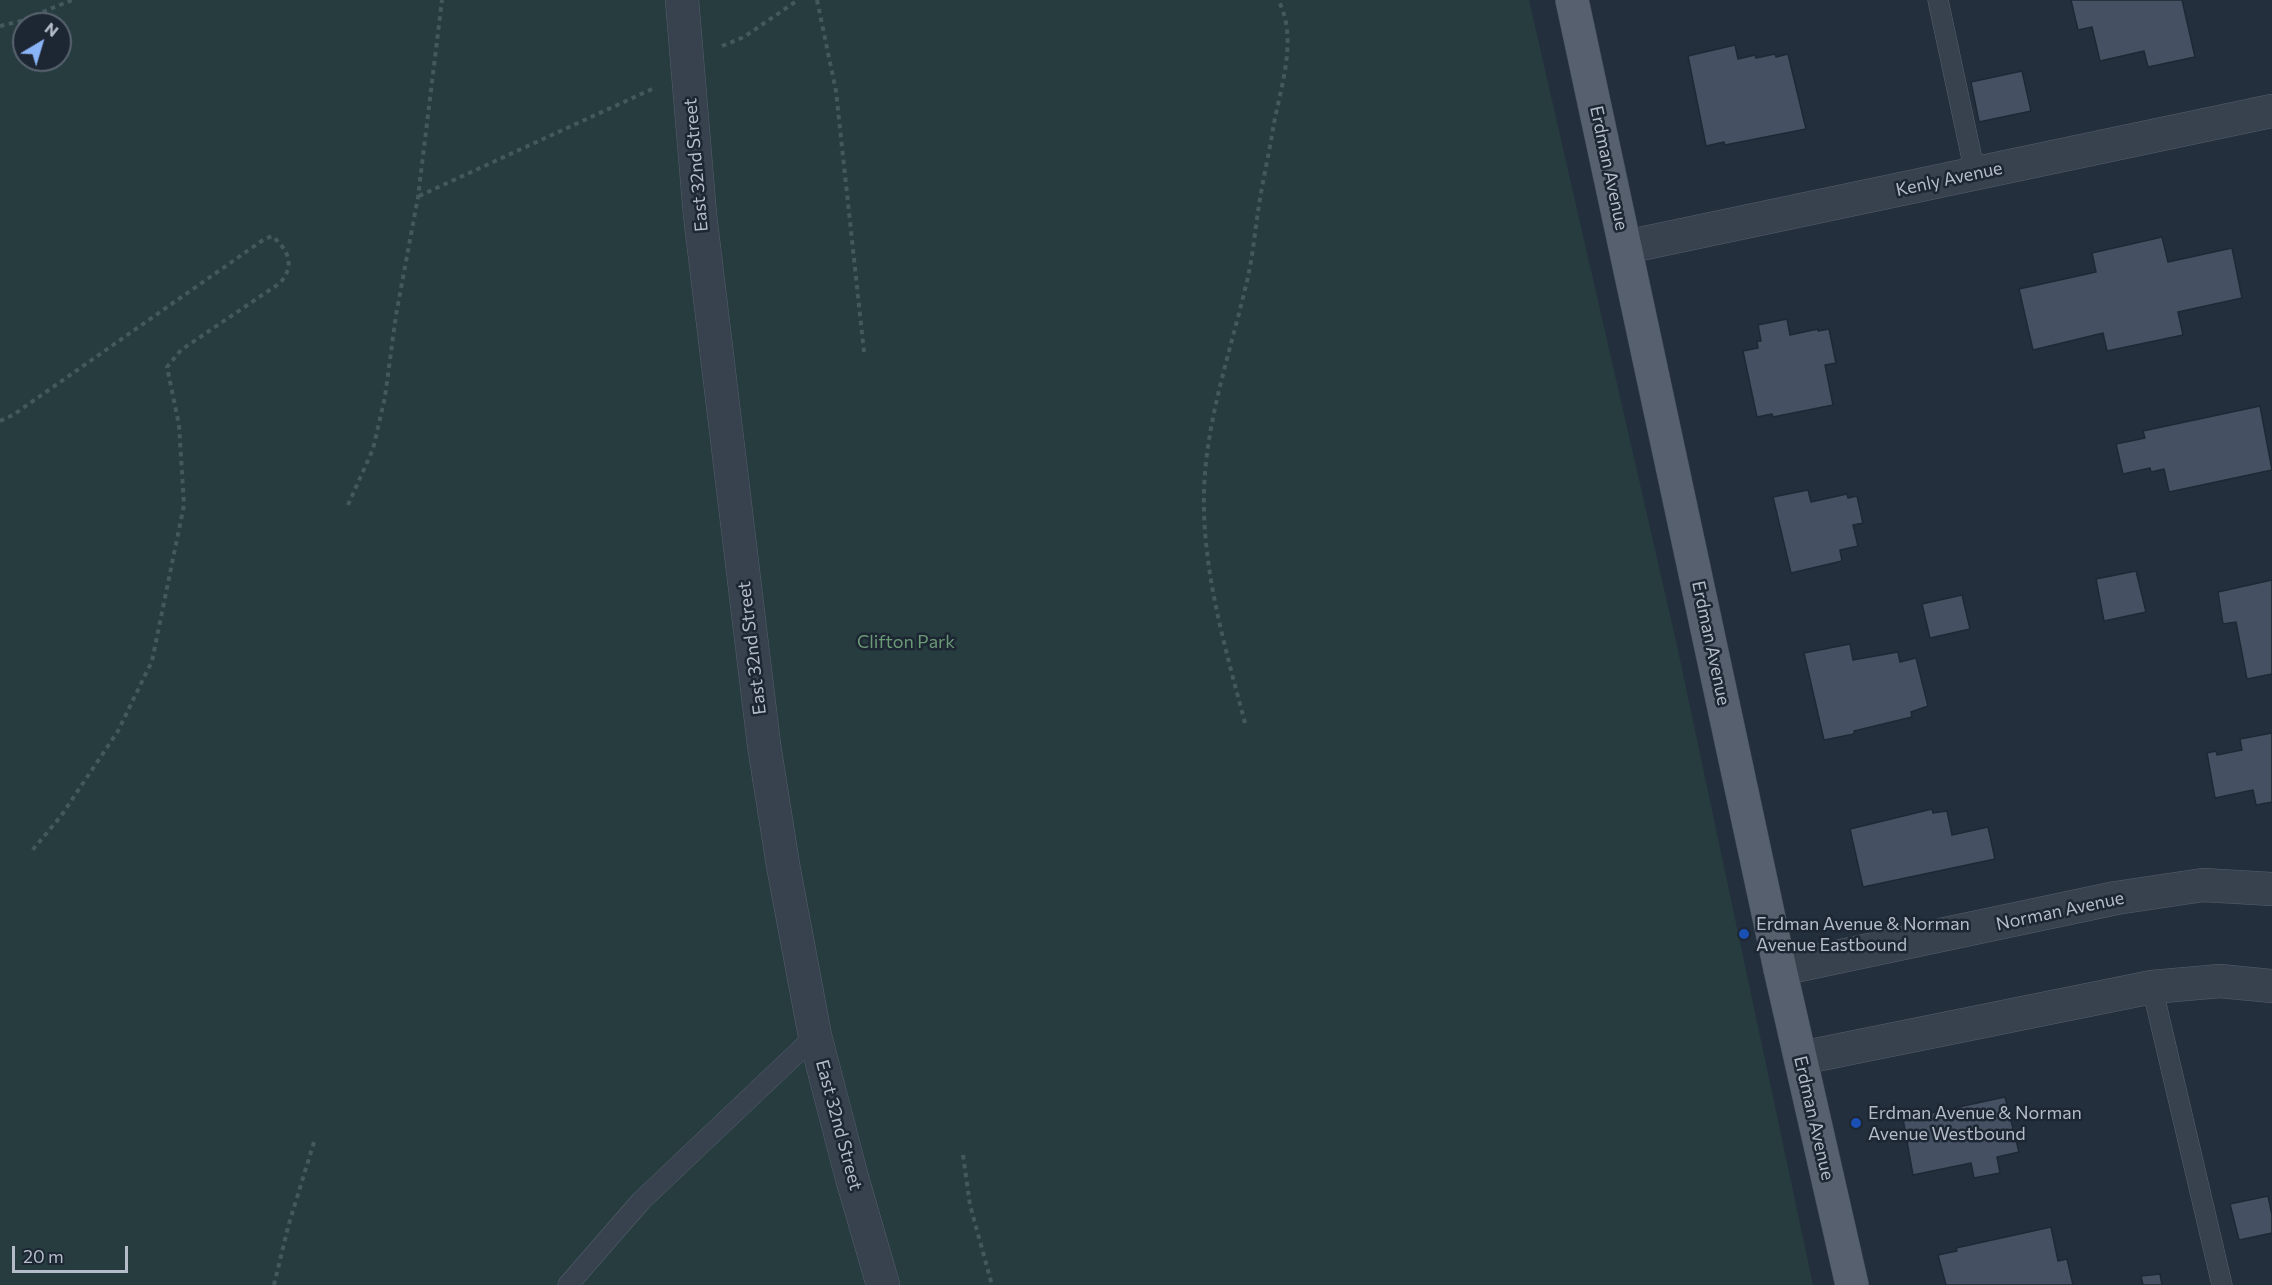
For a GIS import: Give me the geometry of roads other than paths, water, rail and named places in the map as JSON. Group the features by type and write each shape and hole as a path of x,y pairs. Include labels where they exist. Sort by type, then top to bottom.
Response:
{"main road":[{"name":"Erdman Avenue","path":"1572,0 1780,969 1852,1285"}],"street":[{"name":"East 32nd Street","path":"682,0 700,215 764,745 783,865 815,1036 883,1285"},
{"name":"Kenly Avenue","path":"1626,247 2272,111"},
{"name":"Norman Avenue","path":"1780,969 2116,898 2203,885 2272,889"},
{"path":"1801,1058 2152,987 2220,981 2272,986"}],"lane":[{"path":"1938,0 1975,173"},
{"path":"2152,987 2222,1285"},
{"path":"567,1285 640,1201 815,1036"}],"place":[{"name":"Erdman Avenue & Norman Avenue Eastbound","path":"1744,934"},
{"name":"Erdman Avenue & Norman Avenue Westbound","path":"1856,1123"}],"park label":[{"name":"Clifton Park","path":"906,642"}]}
